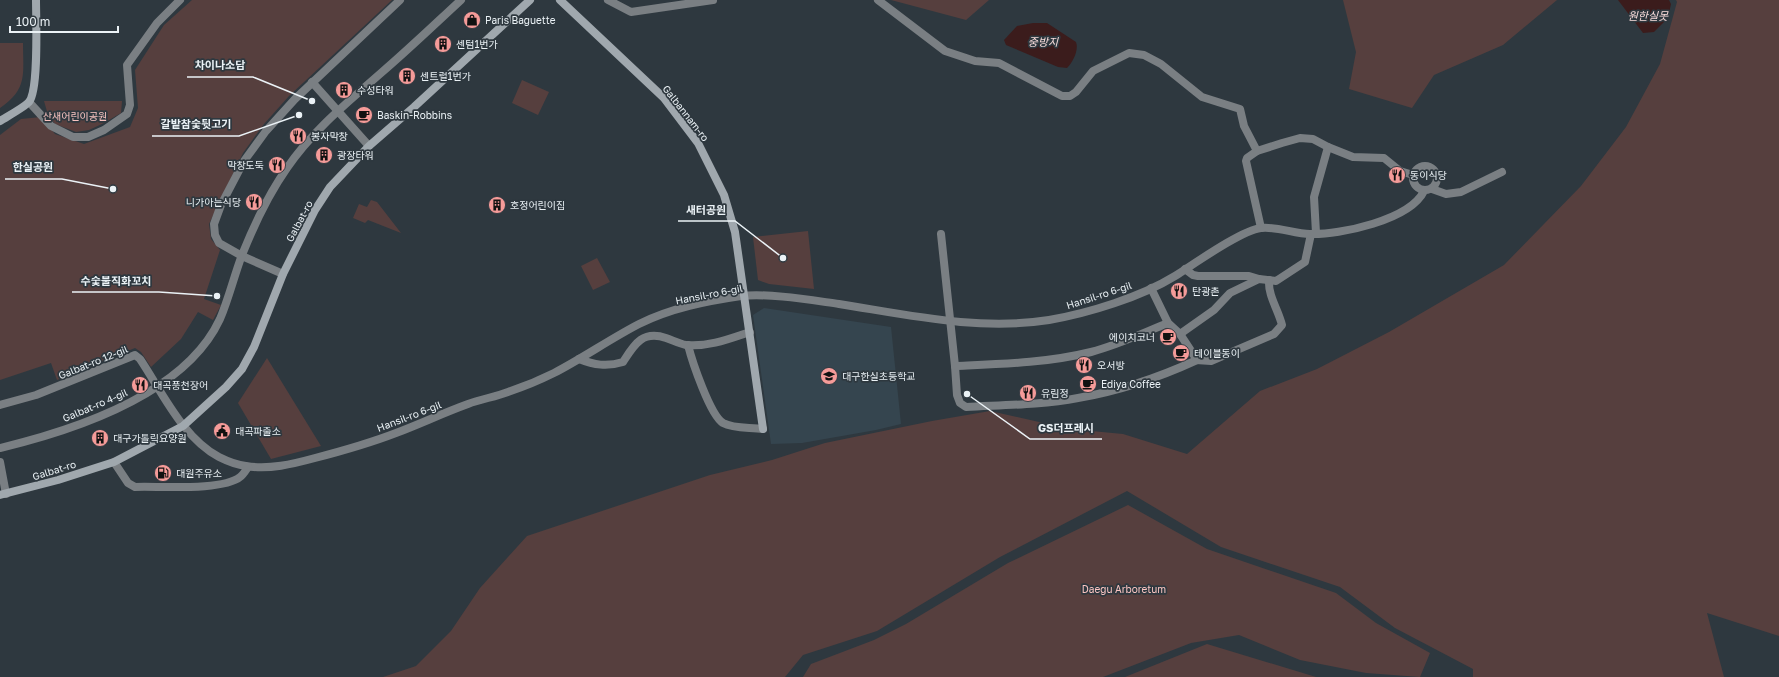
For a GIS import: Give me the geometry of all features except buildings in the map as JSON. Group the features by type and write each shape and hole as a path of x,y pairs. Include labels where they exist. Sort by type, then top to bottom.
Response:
{"main road":[{"path":"0,121 29,102 33,92 35,76 36,0"},
{"name":"Galbat-ro","path":"3,495 58,480 114,462 182,426 226,387 242,369 254,347 283,274 315,210 330,187 369,146 414,107 530,0"},
{"name":"Galbannam-ro","path":"560,0 664,98 698,142 724,195 735,232 763,429"}],"street":[{"path":"29,102 51,126 73,137 88,137 104,130 127,114 130,105 127,65 157,23 180,0"},
{"path":"283,274 242,256 220,243 215,235 214,224 221,205 250,151 281,114 312,82 400,0"},
{"name":"Galbat-ro 4-gil","path":"0,448 32,440 74,426 127,404 174,375 211,336 223,312 242,256 256,222 286,169 315,133 461,0"},
{"path":"608,0 631,12 713,0"},
{"path":"878,0 945,51 975,60 999,63 1062,96 1070,96 1076,92 1093,71 1129,54 1144,54 1161,64 1202,97 1240,109 1244,126 1257,151"},
{"path":"312,82 369,146"},
{"path":"1261,228 1246,161 1247,158 1257,151 1300,138 1313,139 1353,157 1384,158 1400,171 1413,175"},
{"path":"1186,269 1193,275 1198,276 1249,276 1276,281 1305,262 1313,234 1314,196 1328,147"},
{"path":"1428,190 1437,182 1438,178 1432,168 1425,166 1421,167 1417,169 1413,175 1416,187 1428,190 1446,194 1461,192 1502,172"},
{"name":"Hansil-ro 6-gil","path":"182,426 214,454 235,463 248,467 271,467 296,463 393,434 470,403 514,390 553,374 641,323 682,308 745,296 801,298 950,321 992,324 1026,323 1050,320 1082,313 1151,288 1244,234 1261,228 1313,234 1374,224 1398,215 1418,201 1428,190"},
{"path":"941,234 955,366 956,395 960,403 966,407 1077,398 1139,383 1167,373 1196,360 1211,361 1274,334 1279,330 1282,325 1271,293 1269,280"},
{"path":"1180,334 1214,310 1230,294 1259,279"},
{"path":"1151,288 1168,323 1180,334 1196,360"},
{"path":"955,366 1012,364 1086,353 1128,340 1168,323"},
{"path":"632,328 640,339"},
{"path":"578,359 593,365 612,366 624,362 638,340 652,335 662,336 688,345 709,344 750,332"},
{"path":"688,345 715,414 722,422 731,426 763,429"},
{"name":"Galbat-ro 12-gil","path":"0,405 36,395 78,380 135,355 140,359 158,386 182,426"},
{"path":"0,462 3,495"},
{"path":"114,462 128,484 135,487 206,486 224,484 240,477 248,467"}],"shaded area":[{"name":"대구한실초등학교","path":"764,308 891,327 901,424 802,443 771,444 753,315"}],"green space":[{"path":"192,0 392,0 289,96 264,124 243,153 209,224 211,239 220,250 204,299 221,305 213,320 198,312 181,339 151,367 141,352 135,348 57,380 51,363 0,380 0,135 21,119 41,117 55,134 84,144 130,127 138,108 135,70 164,25"},
{"path":"891,0 989,0 966,20"},
{"path":"1343,0 1557,0 1503,45 1434,75 1412,108 1349,89 1356,52"},
{"path":"1676,0 1779,0 1779,636 1707,613 1724,677 1473,677 1473,669 1395,628 1340,587 1221,547 1127,491 1000,557 877,631 803,655 785,677 383,677 416,666 451,631 480,588 527,536 710,475 772,460 825,443 932,421 990,411 1070,429 1123,434 1187,454 1260,391 1317,369 1389,332 1504,265 1581,186 1626,127 1660,64 1677,2"},
{"path":"0,43 23,43 23,72 20,87 9,101 0,108"},
{"path":"522,80 549,92 538,115 512,103"},
{"name":"산새어린이공원","path":"44,101 122,101 121,113 89,130 76,132 55,124 48,115"},
{"path":"371,200 377,202 401,233 368,220 365,223 353,218 359,204 367,207"},
{"path":"808,231 814,289 769,284 758,280 753,237"},
{"path":"597,258 610,282 593,290 581,266"},
{"path":"267,358 321,446 271,459 238,403"},
{"name":"Daegu Arboretum","path":"1128,505 1207,549 1336,593 1376,623 1430,653 1420,677 1366,673 1300,660 1239,635 1191,643 1103,677 803,677 811,664 874,640 906,624 1008,563"},
{"path":"1207,644 1316,677 1125,677"}],"water":[{"name":"원한실못","path":"1618,0 1669,0 1671,4 1668,18 1654,32 1643,33"},
{"name":"중방지","path":"1033,23 1047,23 1076,42 1077,49 1075,56 1067,68 1058,67 1006,45 1004,40 1017,26"}],"place":[{"name":"Paris Baguette","path":"472,20"},
{"name":"센텀1번가","path":"443,44"},
{"name":"센트럴1번가","path":"407,76"},
{"name":"수성타워","path":"344,90"},
{"name":"차이나소담","path":"312,101"},
{"name":"갈밭참숯뒷고기","path":"299,115"},
{"name":"Baskin-Robbins","path":"364,115"},
{"name":"봉자막창","path":"298,136"},
{"name":"광장타워","path":"324,155"},
{"name":"막창도둑","path":"277,165"},
{"name":"동이식당","path":"1397,175"},
{"name":"한실공원","path":"113,189"},
{"name":"니가아는식당","path":"254,202"},
{"name":"호정어린이집","path":"497,205"},
{"name":"새터공원","path":"783,258"},
{"name":"탄광촌","path":"1179,291"},
{"name":"수숯불직화꼬치","path":"217,296"},
{"name":"에이치코너","path":"1168,337"},
{"name":"테이블동이","path":"1181,353"},
{"name":"오서방","path":"1084,365"},
{"name":"대구한실초등학교","path":"829,376"},
{"name":"Ediya Coffee","path":"1088,384"},
{"name":"대곡풍천장어","path":"140,385"},
{"name":"유림정","path":"1028,393"},
{"name":"GS더프레시","path":"967,394"},
{"name":"대곡파출소","path":"222,431"},
{"name":"대구가톨릭요양원","path":"100,438"},
{"name":"대원주유소","path":"163,473"}]}
